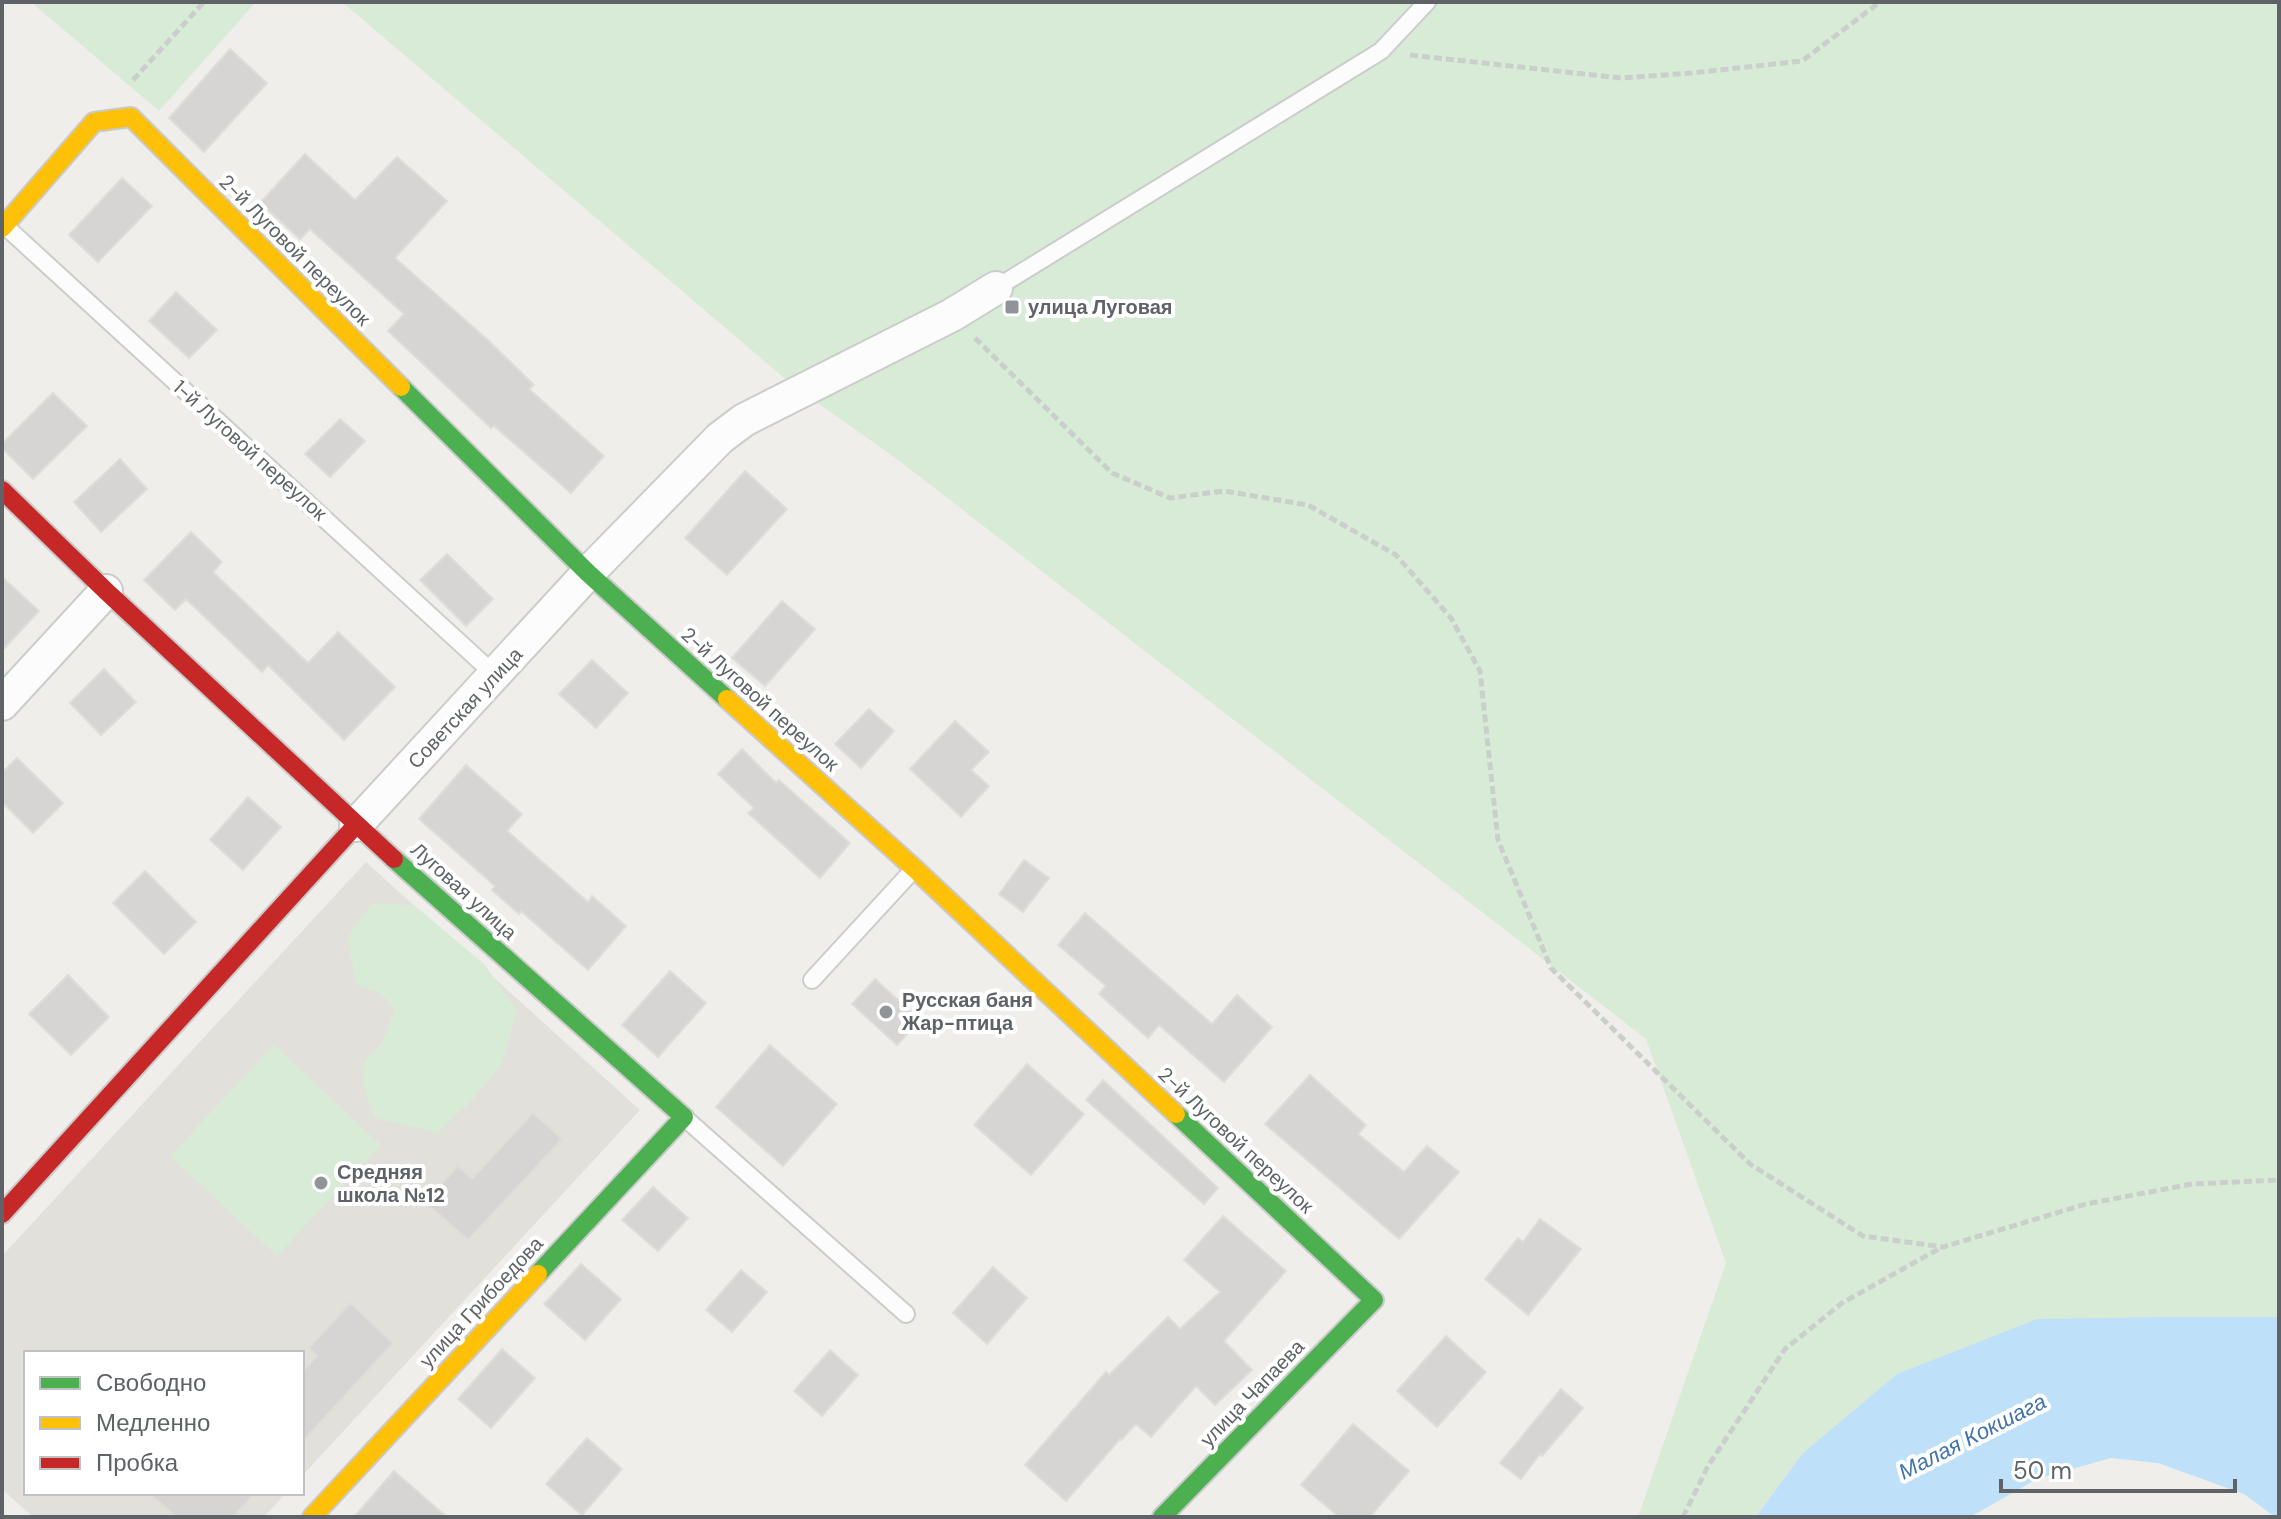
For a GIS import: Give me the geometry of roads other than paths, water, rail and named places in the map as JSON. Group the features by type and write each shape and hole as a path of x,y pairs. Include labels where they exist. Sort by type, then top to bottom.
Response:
{"street":[{"name":"2-й Луговой переулок","path":"3,226 94,122 131,117 588,573 915,869 1374,1300"},
{"name":"Советская улица","path":"2,1214 588,573 720,438 744,420 952,315 996,288"},
{"name":"Луговая улица","path":"2,490 356,825 684,1117"},
{"path":"2,704 106,591"},
{"name":"улица Грибоедова","path":"312,1517 684,1117"},
{"name":"улица Чапаева","path":"1162,1517 1374,1300"}],"lane":[{"path":"996,288 1381,51 1427,2"},
{"name":"1-й Луговой переулок","path":"3,226 495,675"},
{"path":"812,980 915,869"},
{"name":"Луговая улица","path":"684,1117 906,1314"}],"water":[{"name":"Малая Кокшага","path":"2279,1317 2279,1517 2244,1494 2158,1463 2111,1458 2037,1479 1970,1517 1756,1517 1802,1454 1897,1374 2037,1319"}],"place":[{"name":"улица Луговая","path":"1012,307"},
{"name":"Русская баня Жар-птица","path":"886,1012"},
{"name":"Средняя школа №12","path":"321,1183"}]}
